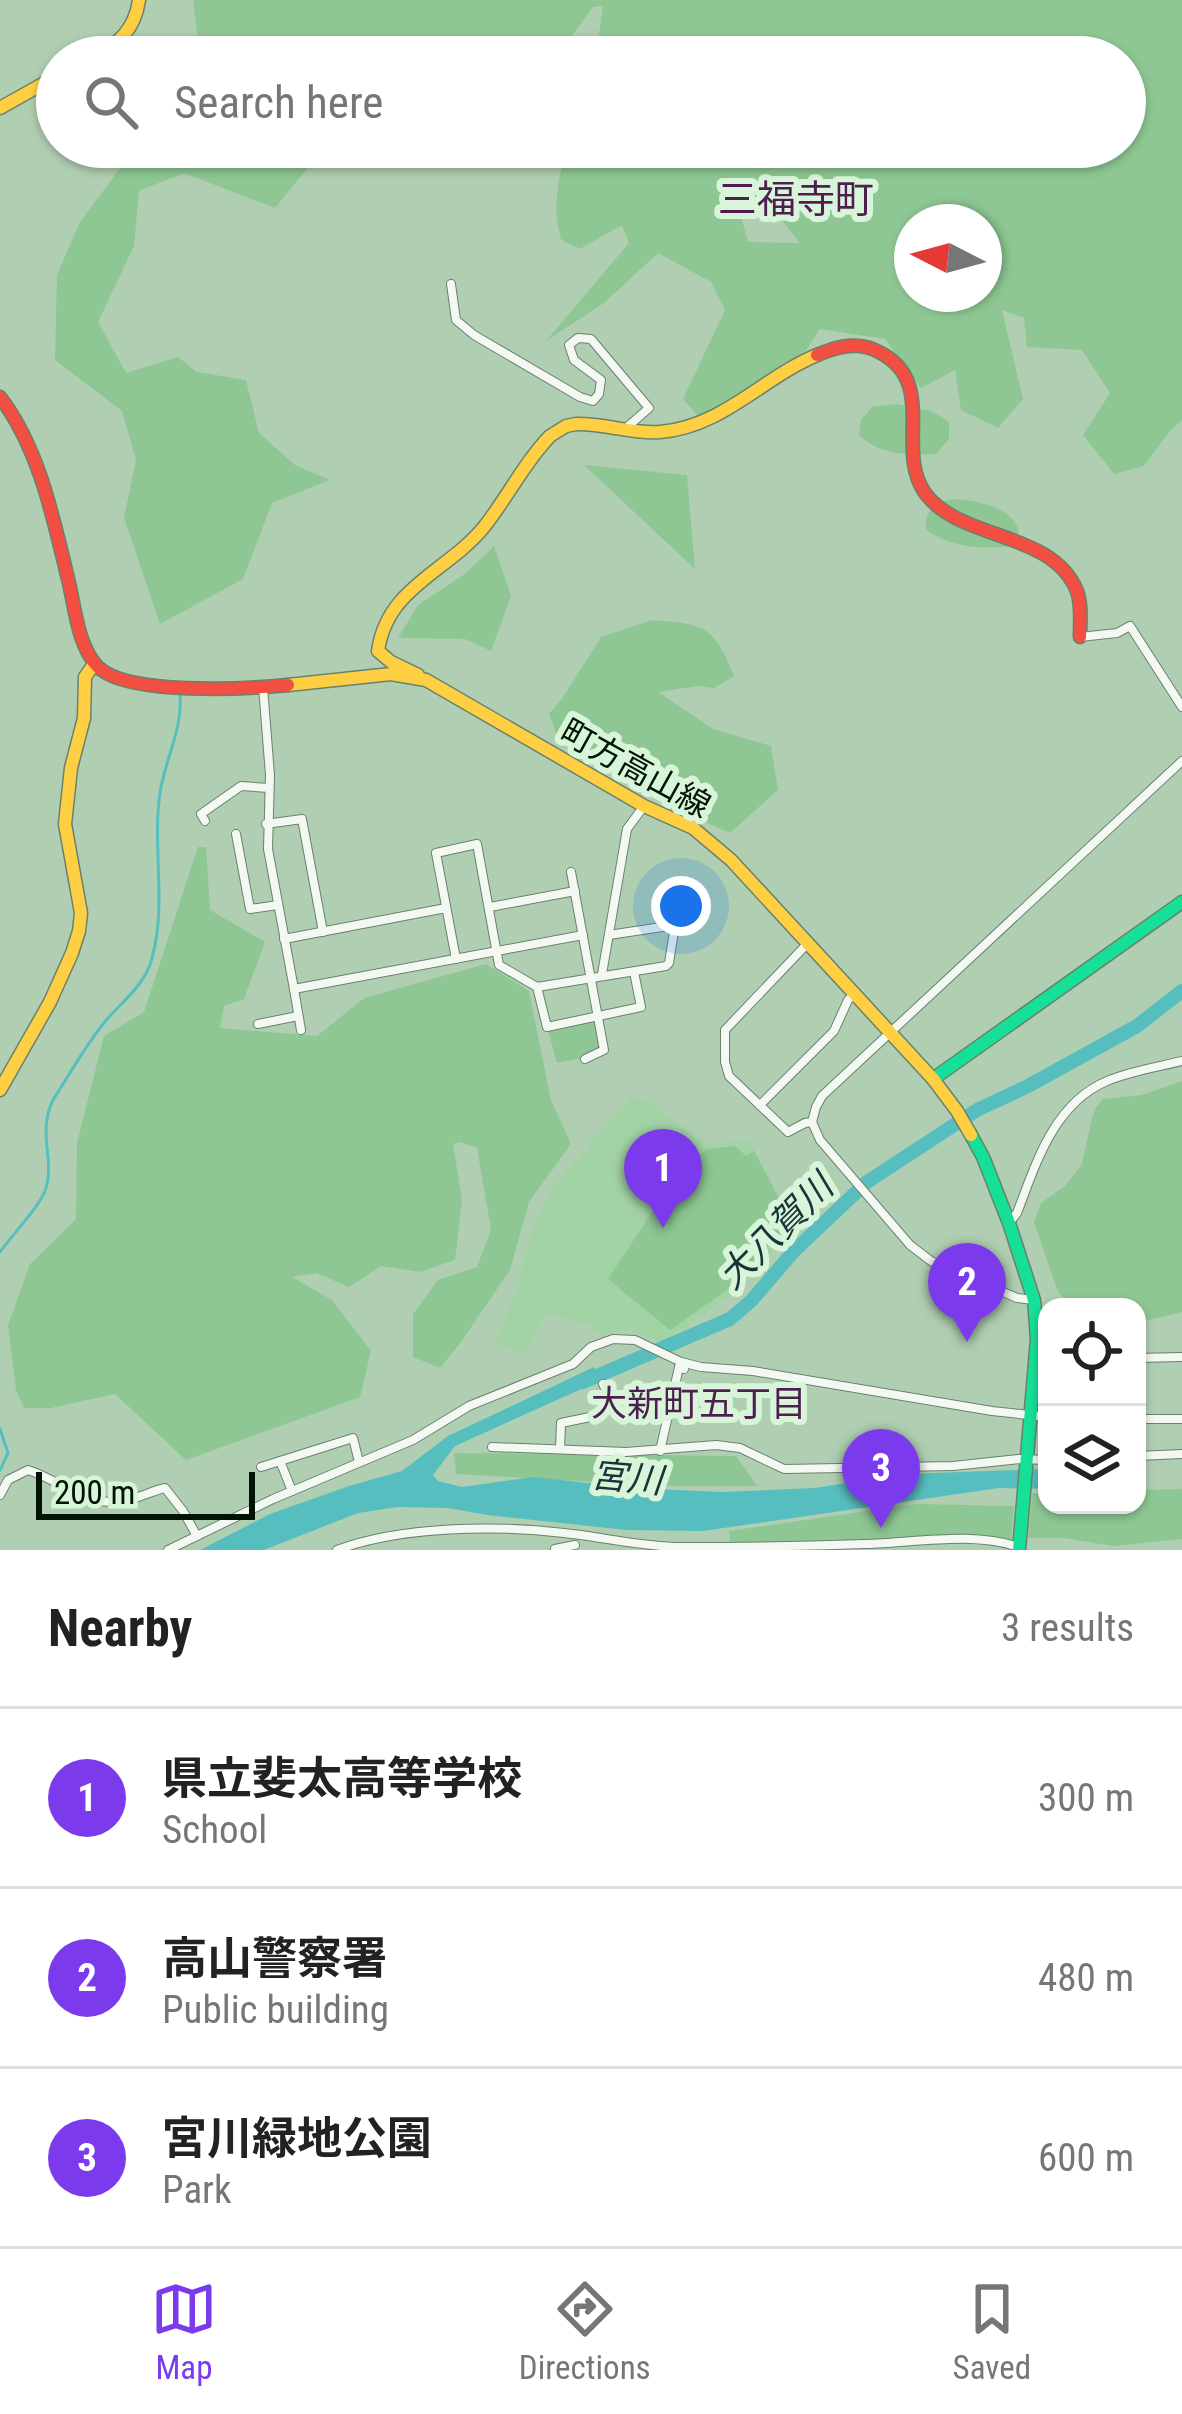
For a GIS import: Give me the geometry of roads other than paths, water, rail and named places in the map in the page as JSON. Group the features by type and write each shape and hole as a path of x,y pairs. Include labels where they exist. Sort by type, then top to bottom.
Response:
{"street":[{"path":"126,36 138,18 140,0"},
{"path":"0,108 36,88"},
{"path":"451,284 456,320 593,401 601,380 574,360 569,345 578,338 591,339 649,408 624,430"},
{"path":"426,680 386,659 378,651 379,634 394,607 475,538 555,431 580,423 654,432 699,424 825,351 851,345 878,350 895,362 908,382 915,473 923,492 945,511 1020,542 1064,572 1079,600 1080,638 1130,626 1182,707"},
{"path":"0,398 20,428 40,478 84,646 94,664 85,677 84,718 71,768 65,824 81,928 72,956 0,1090"},
{"name":"町方高山線","path":"94,664 121,679 180,689 391,674 426,680 707,838 952,1103 994,1182 1034,1300 1038,1334"},
{"path":"263,685 268,849 301,1030"},
{"path":"1034,1300 1017,1298 925,1257 825,1149 812,1122 822,1096 1182,761"},
{"path":"205,821 201,814 241,786 268,788"},
{"path":"602,974 627,829 644,806"},
{"path":"266,824 302,819 323,932"},
{"path":"236,834 250,909 278,905"},
{"path":"456,959 436,853 477,844 500,965 537,987 666,966 675,925 609,935"},
{"path":"571,872 604,1050 585,1059"},
{"path":"490,907 575,891"},
{"path":"933,1079 1182,902"},
{"path":"284,939 446,908"},
{"path":"293,989 583,934"},
{"path":"808,943 725,1030 725,1062 729,1076 788,1132 812,1122"},
{"path":"537,987 547,1027 640,1007 634,972"},
{"path":"760,1105 834,1031 855,994"},
{"path":"258,1024 298,1016"},
{"path":"1009,1223 1045,1143 1084,1096 1107,1081 1182,1060"},
{"path":"168,1550 413,1440 469,1406 574,1364 602,1342 620,1339 640,1342 701,1367 753,1371 1038,1417"},
{"path":"1146,1358 1182,1357"},
{"path":"660,1451 683,1362"},
{"name":"町方高山線","path":"1019,1546 1038,1376"},
{"path":"560,1449 561,1423 607,1410 603,1384"},
{"path":"1146,1419 1182,1419"},
{"path":"261,1467 353,1438 359,1462"},
{"path":"492,1447 660,1451 716,1445 740,1448 784,1469 1038,1460"},
{"path":"1146,1456 1182,1454"},
{"path":"280,1461 292,1491"},
{"path":"0,1495 8,1480 28,1470 90,1500 126,1501 165,1488 197,1536"},
{"path":"337,1550 404,1534 510,1529 664,1547 995,1539 1019,1546"},
{"path":"552,1550 575,1545"}],"water":[{"path":"594,1367 597,1382 455,1446 433,1475 438,1481 462,1487 534,1477 722,1492 815,1488 903,1474 1038,1469 1038,1489 999,1488 703,1531 626,1530 448,1508 398,1507 358,1513 264,1550 200,1550 270,1514 402,1471 448,1436"}],"waterway":[{"path":"0,1252 46,1188 46,1124 53,1100 96,1033 149,968 158,917 160,793 179,719 180,694"},
{"name":"大八賀川","path":"583,1382 730,1319 867,1182 977,1110 1137,1026 1182,991"},
{"path":"0,1429 8,1453 0,1470"}],"place":[{"name":"県立斐太高等学校","path":"663,1228"},
{"name":"高山警察署","path":"967,1342"},
{"name":"宮川緑地公園","path":"881,1528"}],"district":[{"name":"三福寺町","path":"796,199"},
{"name":"大新町五丁目","path":"699,1403"}],"water label":[{"name":"宮川","path":"627,1477"}]}
